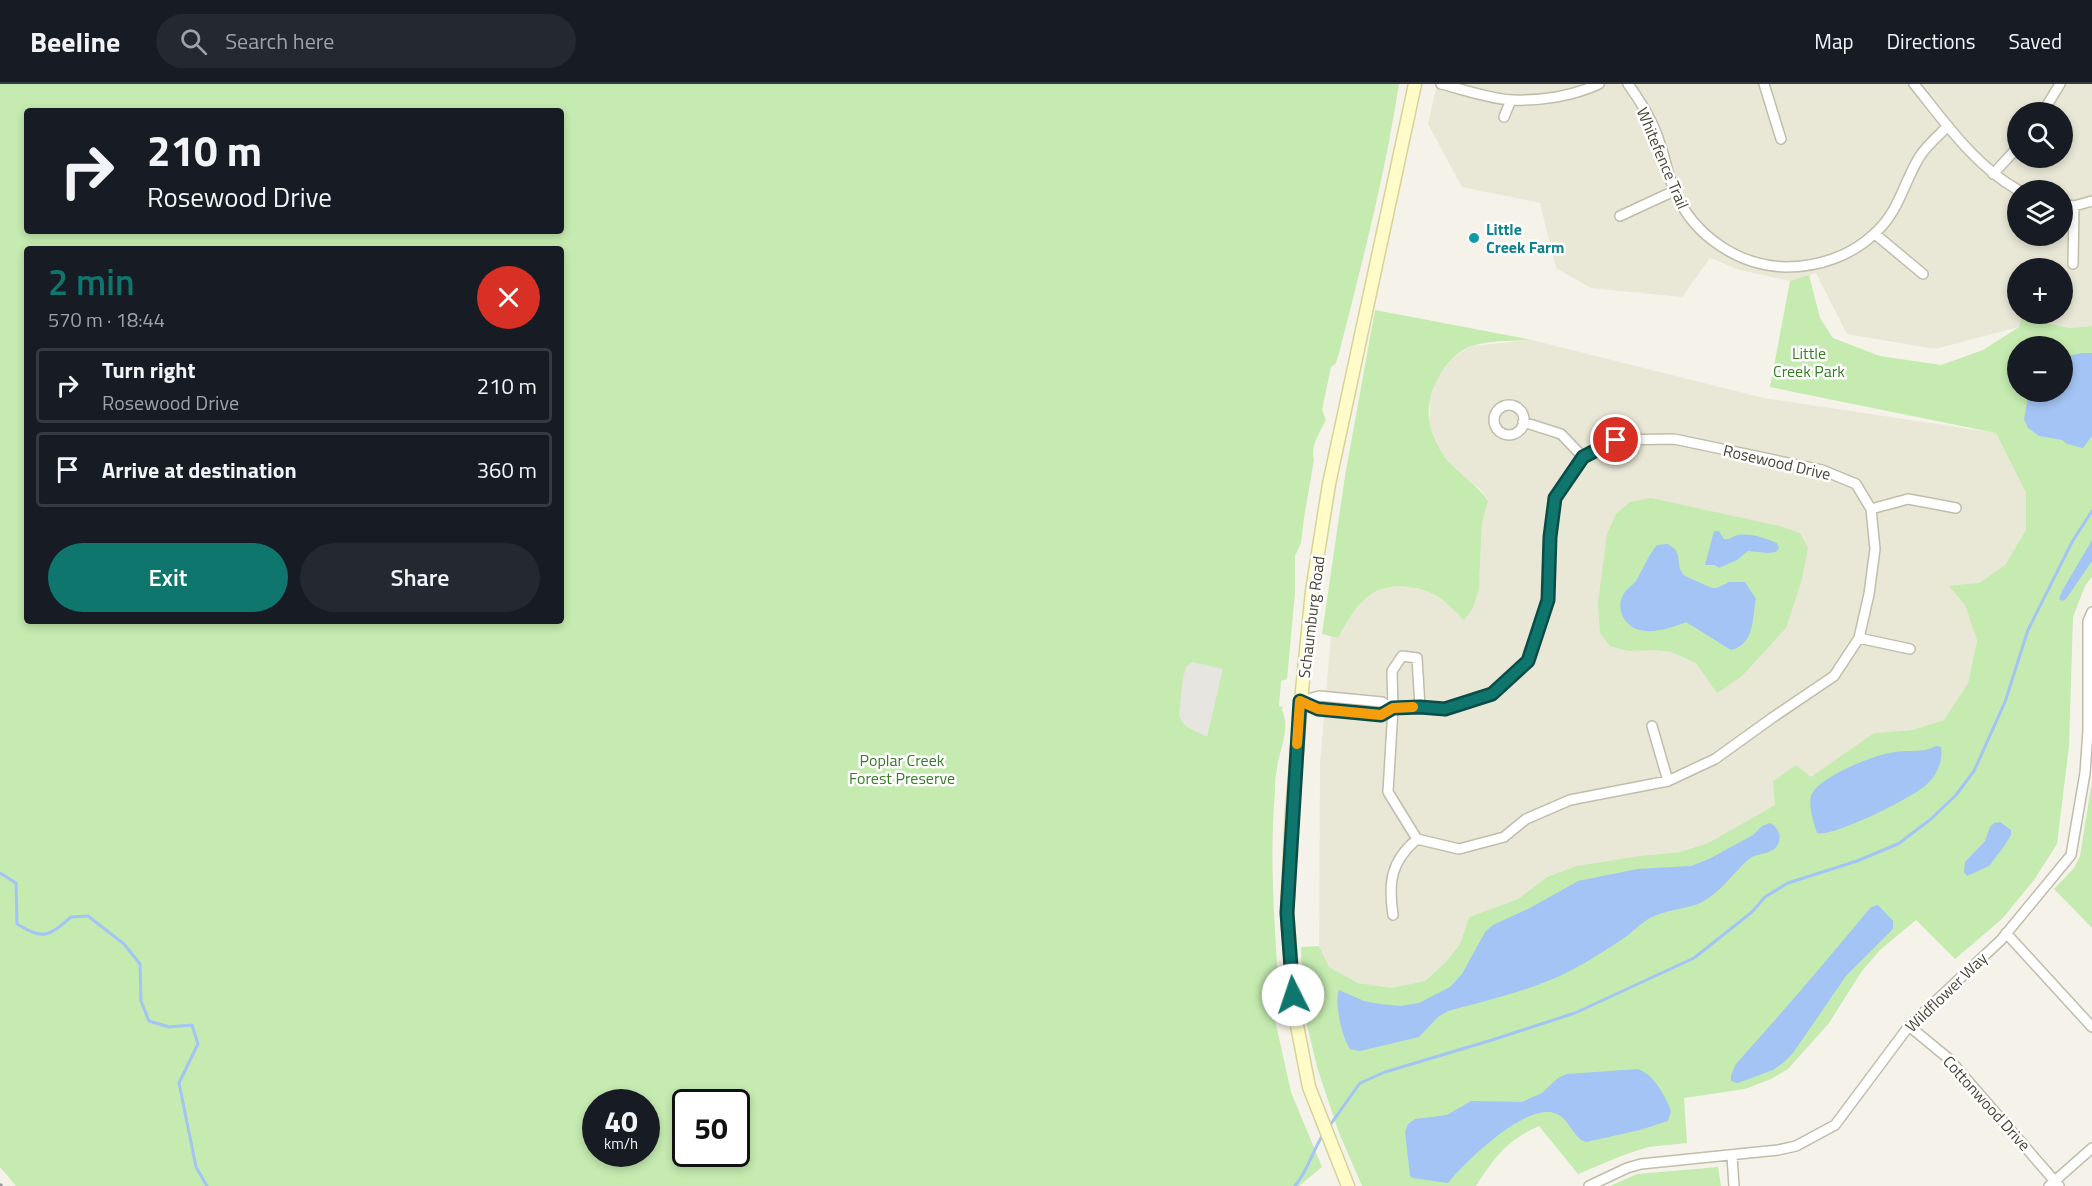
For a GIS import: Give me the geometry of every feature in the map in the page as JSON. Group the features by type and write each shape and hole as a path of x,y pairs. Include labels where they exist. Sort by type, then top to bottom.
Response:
{"main road":[{"name":"Schaumburg Road","path":"1348,1186 1309,1087 1295,1016 1287,913 1300,701 1312,591 1329,484 1415,84"}],"street":[{"path":"1441,84 1511,100 1543,99 1583,92 1599,84"},
{"name":"Whitefence Trail","path":"1628,84 1654,127 1674,191 1693,223 1735,255 1761,264 1793,267 1833,260 1875,234 1896,209 1919,157 1948,126"},
{"path":"1764,84 1781,139"},
{"path":"1914,84 1948,126 1993,174 2007,183"},
{"path":"2049,102 2060,84"},
{"path":"1504,117 1511,100"},
{"path":"1993,174 2007,159"},
{"path":"1620,216 1674,191"},
{"path":"2073,264 2074,206 2092,201"},
{"path":"1875,234 1923,273"},
{"path":"1523,422 1561,435 1583,457"},
{"name":"Rosewood Drive","path":"1300,701 1319,696 1382,702 1393,708 1445,709 1492,694 1528,661 1548,600 1550,537 1555,498 1583,457 1616,440 1674,439 1822,470 1856,484 1871,509 1875,549 1869,594 1859,638 1834,676 1715,759 1668,781 1570,800 1526,819 1504,837 1459,849 1417,840"},
{"path":"1871,509 1908,499 1956,508"},
{"name":"Wildflower Way","path":"1589,1186 1641,1164 1770,1152 1796,1146 1835,1125 1909,1026 2006,933 2071,855 2085,773 2088,731 2088,621 2092,612"},
{"path":"1859,638 1910,649"},
{"path":"1393,915 1389,894 1392,873 1405,850 1417,840 1388,792 1393,708 1392,671 1402,656 1417,658 1420,707"},
{"path":"1652,726 1668,781"},
{"path":"2006,933 2092,1027"},
{"name":"Cottonwood Drive","path":"1909,1026 1949,1059 2054,1184"},
{"path":"2054,1184 2092,1148"},
{"path":"1732,1156 1734,1186"}],"shaded area":[{"path":"1437,84 2092,84 2092,326 2070,328 2053,324 2073,324 2073,258 2007,258 2007,324 2034,324 1935,349 1847,334 1816,273 1790,281 1740,270 1710,258 1682,297 1591,288 1556,268 1540,203 1462,187 1428,124"},
{"path":"1532,340 1764,398 1996,433 2026,493 2026,530 2005,565 1979,583 1965,605 1977,639 1968,683 1944,720 1912,730 1874,733 1775,805 1708,843 1680,852 1639,856 1547,877 1518,899 1469,917 1460,944 1446,962 1425,981 1392,988 1358,983 1329,967 1319,946 1320,764 1331,636 1338,638 1366,597 1384,587 1407,586 1432,593 1451,606 1464,620 1479,589 1482,523 1488,500 1479,488 1456,471 1441,451 1429,425 1430,400 1438,375 1455,356 1472,346"},
{"path":"1192,662 1223,669 1207,737 1187,727 1179,715 1183,677 1187,666"}],"green space":[{"name":"Poplar Creek Forest Preserve","path":"0,84 1399,84 1380,186 1364,253 1339,353 1336,363 1331,367 1322,410 1326,420 1313,450 1314,460 1301,543 1295,556 1295,593 1287,679 1281,681 1279,706 1283,707 1285,725 1275,778 1273,843 1273,894 1279,995 1273,995 1272,1006 1291,1092 1322,1167 1299,1186 16,1186 0,1167"},
{"name":"Little Creek Park","path":"1809,275 1820,318 1833,338 1880,356 1941,365 1983,350 2019,327 2020,324 2051,324 2070,328 2092,326 2092,577 2085,586 2073,617 2069,746 2057,844 2034,880 2002,919 1955,959 1916,920 1880,950 1862,971 1829,1023 1788,1069 1771,1079 1745,1089 1684,1098 1687,1143 1648,1147 1578,1174 1539,1126 1518,1138 1502,1151 1476,1186 1362,1186 1339,1133 1317,1067 1303,1008 1301,947 1319,946 1329,967 1358,983 1392,988 1425,981 1446,962 1460,944 1469,917 1518,899 1547,877 1577,866 1680,852 1708,843 1775,805 1773,781 1796,765 1811,777 1874,733 1912,730 1944,720 1968,683 1977,640 1965,605 1949,586 1979,583 2005,565 2026,530 2026,493 1996,433 1770,387 1790,281"},
{"path":"1375,310 1532,340 1486,343 1462,351 1453,358 1438,378 1430,402 1430,425 1441,451 1488,501 1482,523 1479,589 1473,608 1464,620 1445,602 1431,593 1405,586 1388,587 1372,593 1361,603 1338,638 1322,634 1345,476"},
{"path":"1651,498 1783,527 1800,533 1808,548 1802,579 1786,628 1742,676 1717,693 1696,663 1672,652 1629,651 1610,646 1600,633 1598,603 1607,534 1616,514 1630,502"},
{"path":"2092,781 2092,928 2054,889 2074,868 2080,856"},
{"path":"1718,1167 1721,1186 1610,1186 1637,1174"}],"water":[{"path":"2092,353 2092,436 2083,448 2067,444 2062,440 2039,436 2028,428 2024,419 2027,402 2073,402 2073,355"},
{"path":"1714,531 1719,531 1724,539 1743,535 1758,536 1777,543 1779,548 1776,552 1767,553 1748,551 1737,560 1719,568 1715,565 1705,565"},
{"path":"2092,540 2092,561 2066,599 2062,601 2059,599 2062,591"},
{"path":"1667,544 1676,551 1680,568 1685,576 1712,588 1729,582 1745,582 1756,599 1751,630 1739,647 1731,650 1686,622 1661,630 1643,631 1636,629 1623,617 1620,603 1624,593 1636,581 1657,545"},
{"path":"1936,746 1941,747 1941,758 1936,773 1918,791 1855,823 1825,833 1817,833 1810,800 1824,781 1875,757 1895,752 1925,750"},
{"path":"2000,822 2011,830 2011,835 2005,845 1989,866 1967,876 1964,872 1965,862 1985,841 1990,827"},
{"path":"1770,823 1779,833 1780,839 1777,846 1771,851 1749,859 1706,900 1650,918 1594,958 1552,979 1523,990 1448,1011 1438,1017 1419,1037 1360,1051 1350,1049 1347,1044 1338,1011 1339,990 1364,1001 1380,1004 1400,1006 1419,1003 1450,987 1462,974 1485,932 1493,925 1530,908 1578,881 1637,869 1691,866 1709,859"},
{"path":"1878,905 1893,921 1893,929 1846,976 1793,1053 1773,1070 1738,1083 1731,1081 1736,1064 1871,907"},
{"path":"1638,1069 1649,1076 1662,1092 1671,1111 1668,1121 1586,1142 1578,1137 1565,1120 1557,1114 1545,1112 1530,1116 1498,1135 1468,1161 1448,1183 1410,1176 1405,1132 1408,1124 1415,1119 1447,1115 1471,1101 1522,1102 1542,1093 1558,1078 1567,1074"}],"waterway":[{"path":"1328,1128 1360,1083 1385,1072 1575,1013 1694,958 1752,912 1765,897 1788,883 1857,861 1898,844 1931,819 1956,795 1974,771 2005,702 2028,630 2072,542 2092,511"},
{"path":"0,873 16,883 17,924 34,932 46,934 57,929 71,917 88,916 124,944 140,964 141,1001 149,1021 169,1027 192,1025 198,1044 179,1083 196,1167 207,1186"},
{"path":"1295,1186 1324,1133"}],"slow traffic":[{"path":"1297,744 1300,701 1318,709 1381,715 1393,708 1413,707"}],"place":[{"name":"Little Creek Farm","path":"1474,238"}],"route":[{"path":"1293,995 1287,913 1300,701 1318,709 1381,715 1393,708 1445,709 1492,694 1528,661 1548,600 1550,537 1555,498 1583,457 1616,440"}]}
